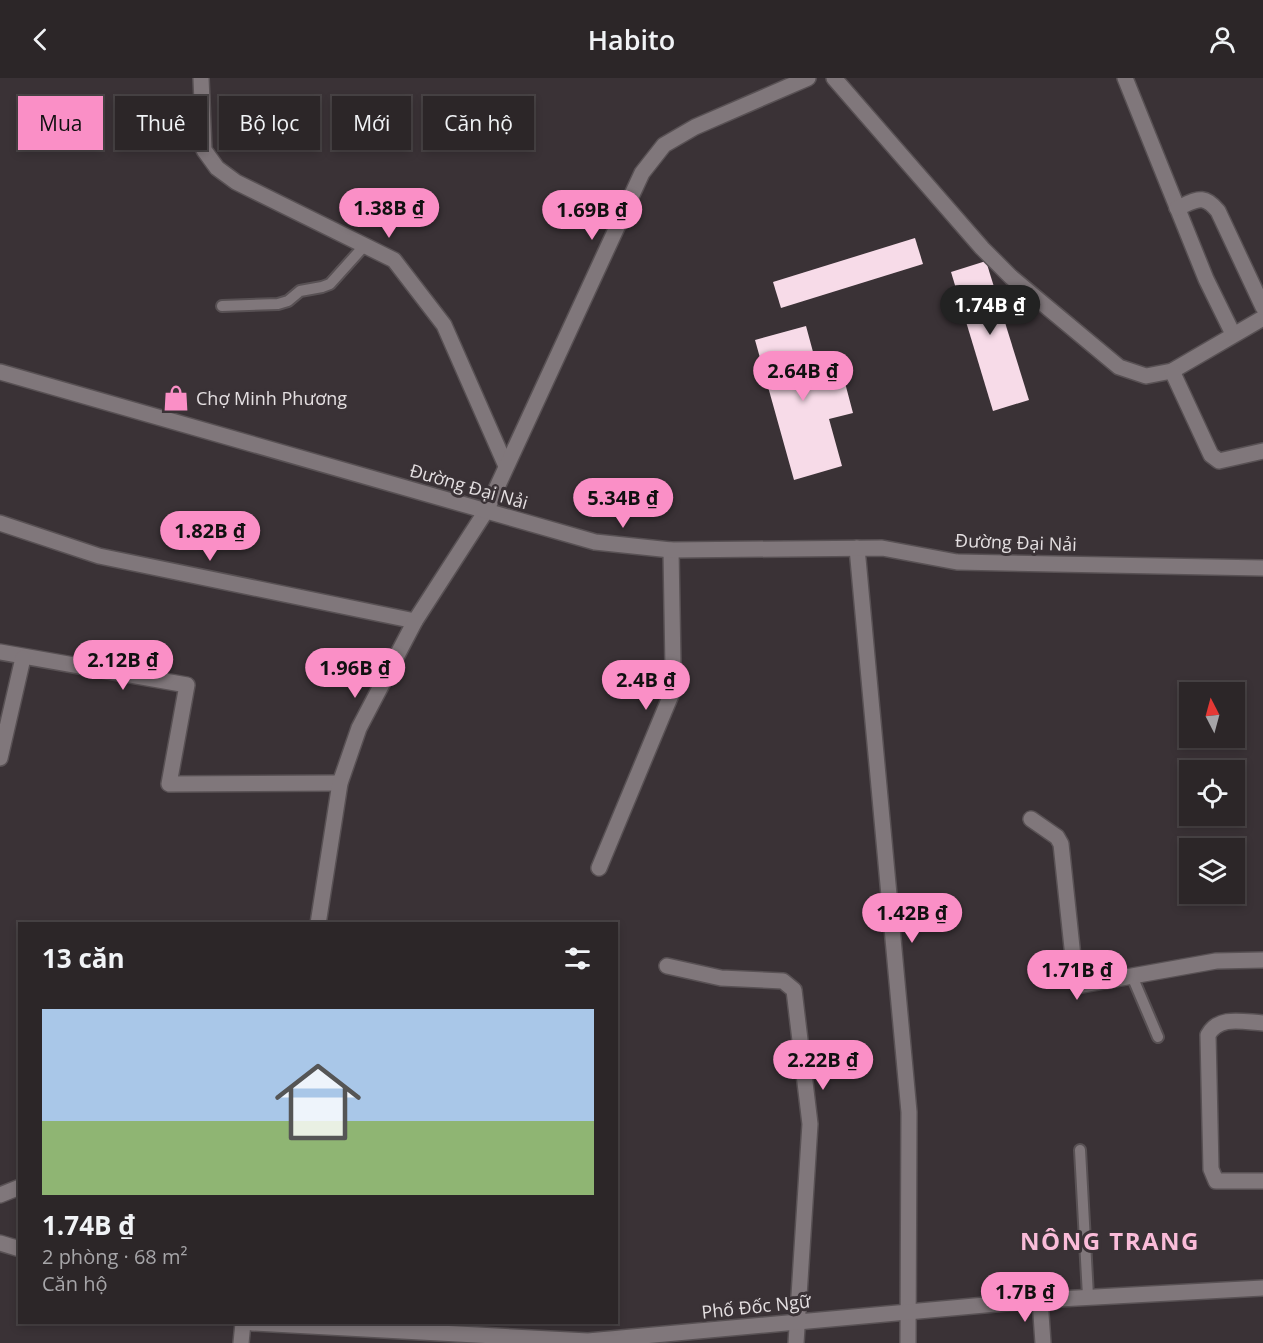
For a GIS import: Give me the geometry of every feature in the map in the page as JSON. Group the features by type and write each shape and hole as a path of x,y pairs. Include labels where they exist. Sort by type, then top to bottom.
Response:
{"street":[{"path":"201,78 204,150 217,168 236,182 394,260 444,325 506,466"},
{"path":"318,922 340,783 359,728 415,621 486,511 642,173 664,145 694,127 808,78"},
{"path":"834,78 1011,277 1119,367 1146,376 1172,371 1263,318"},
{"path":"1125,78 1206,279 1233,334"},
{"path":"1177,208 1200,199 1209,201 1218,212 1263,307"},
{"path":"1172,371 1211,455 1219,461 1263,451"},
{"name":"Đường Đại Nải","path":"0,372 595,542 671,550 857,548 905,550 957,562 1263,568"},
{"path":"0,523 99,556 415,621"},
{"path":"857,548 909,1112 908,1343"},
{"path":"599,868 671,695 673,667 671,550"},
{"path":"0,652 23,658 187,685 169,784 340,783"},
{"path":"0,758 23,658"},
{"path":"1031,819 1057,837 1061,844 1075,976 1082,985 1216,961 1263,960"},
{"path":"668,966 721,978 783,981 794,990 810,1124 796,1343"},
{"path":"1263,1023 1222,1021 1213,1025 1208,1035 1211,1170 1216,1181 1263,1181"},
{"path":"0,1195 18,1188"},
{"path":"0,1243 18,1248"},
{"name":"Phố Đốc Ngữ","path":"270,1324 588,1342 1088,1296 1263,1288"},
{"path":"1040,1300 1043,1343"},
{"path":"241,1343 243,1324"}],"lane":[{"path":"222,306 288,302 300,291 330,284 365,245"},
{"path":"1132,976 1158,1036"},
{"path":"1080,1150 1088,1296"}],"building":[{"path":"915,238 923,264 781,308 773,282"},
{"path":"986,261 1029,400 993,411 951,272"},
{"path":"806,326 822,385 844,379 853,413 829,419 842,466 794,480 755,340"}],"place":[{"name":"Chợ Minh Phương","path":"176,398"}],"district":[{"name":"NÔNG TRANG","path":"1110,1240"}]}
